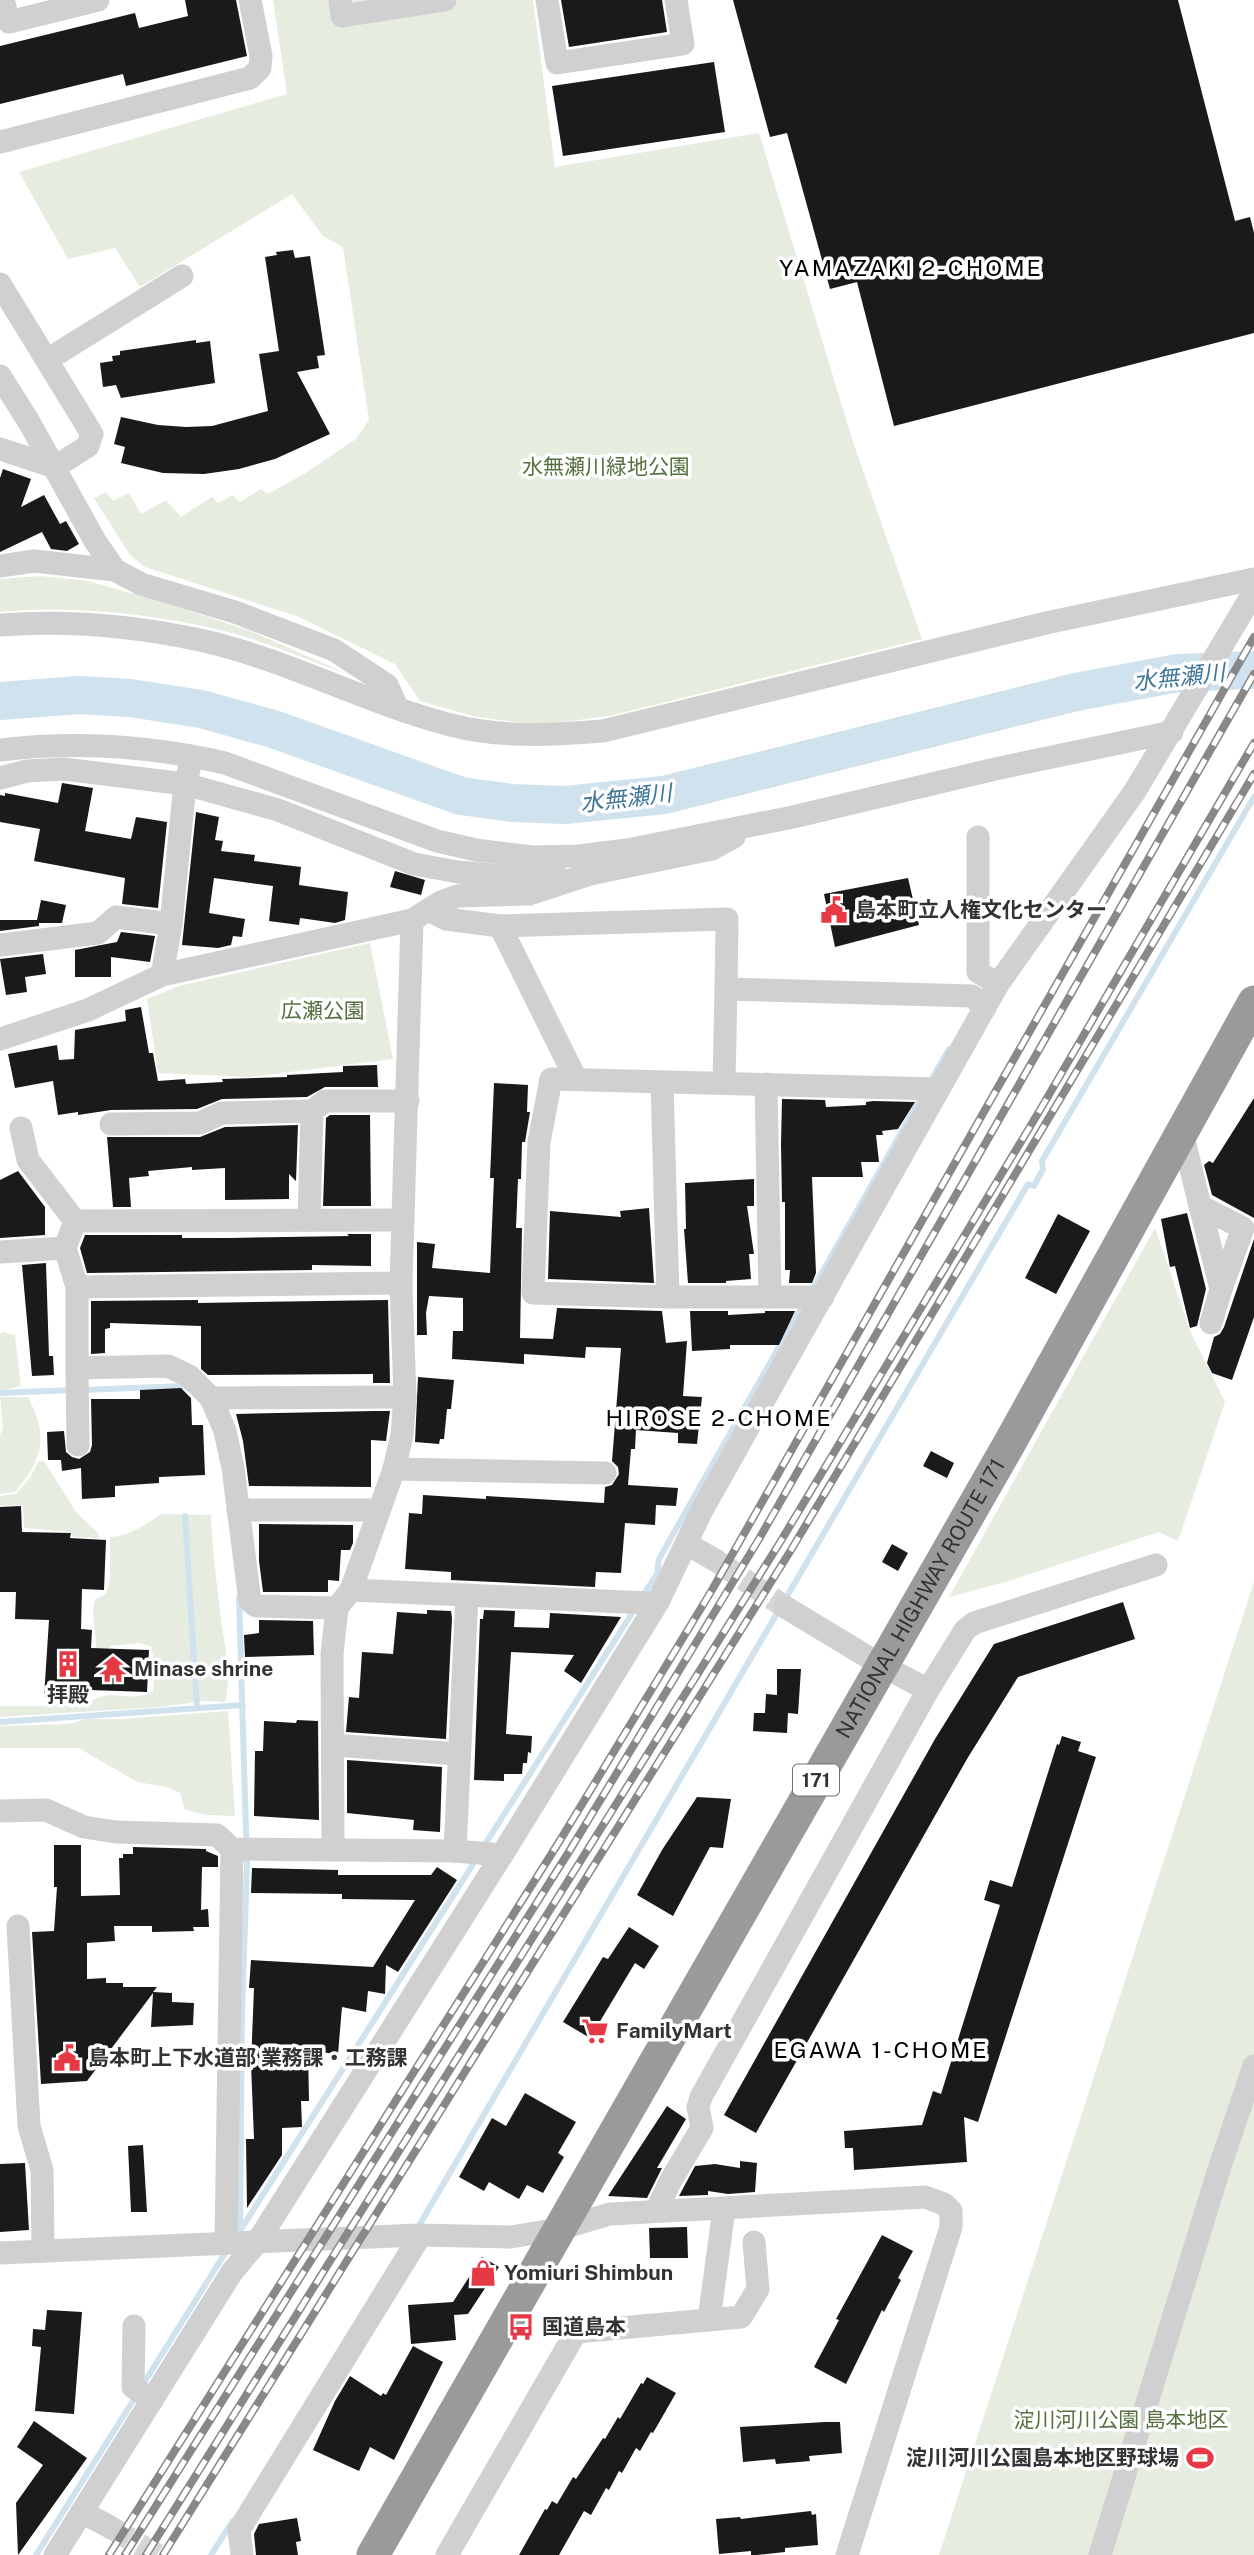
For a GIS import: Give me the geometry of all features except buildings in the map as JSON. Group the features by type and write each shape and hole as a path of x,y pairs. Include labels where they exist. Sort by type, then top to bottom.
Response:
{"highway":[{"name":"NATIONAL HIGHWAY ROUTE 171","path":"373,2555 1015,1434 1254,1002"}],"street":[{"path":"3,0 9,22 98,0"},
{"path":"0,142 250,78 260,68 261,56 250,0"},
{"path":"340,0 342,16 445,0"},
{"path":"547,0 556,63 683,44 676,0"},
{"path":"47,360 182,276"},
{"path":"0,284 92,434 88,446 55,467"},
{"path":"0,376 55,467 95,541 115,570"},
{"path":"0,449 55,467"},
{"path":"0,566 34,561 115,570 141,584 234,612 334,650 387,685 397,707"},
{"path":"0,625 36,622 115,627 201,640 298,670 453,726 509,734 552,735 603,731 1046,623 1254,579"},
{"path":"55,2555 82,2512 144,2394 232,2272 258,2241 479,1853 645,1602 687,1544 813,1297 930,1088 985,1008 998,984 1135,791 1254,592"},
{"path":"0,750 82,744 194,756 237,767 437,841 476,850 532,857 579,856 627,850 793,817 995,769 1172,732"},
{"path":"162,975 171,924 185,783 194,756"},
{"path":"0,778 27,771 64,769 185,783 278,810 414,863 458,872 522,878 590,874"},
{"path":"421,916 441,902 457,896 529,894 590,874 712,849 758,823"},
{"path":"978,837 978,972 998,984"},
{"path":"333,1850 332,1654 337,1608 351,1590 394,1469 402,1435 405,1397 401,1283 403,1220 421,916"},
{"path":"0,1039 88,1010 162,975 421,916 500,926 727,919 724,1083"},
{"path":"0,945 98,933 116,917 171,924"},
{"path":"500,926 576,1079"},
{"path":"726,989 972,996 985,1008"},
{"path":"813,1297 533,1293 539,1142 551,1079 930,1088"},
{"path":"662,1082 668,1297"},
{"path":"766,1084 770,1297"},
{"path":"111,1124 200,1123 222,1113 312,1111 325,1101 408,1101"},
{"path":"309,1220 312,1111"},
{"path":"21,1128 28,1160 75,1221"},
{"path":"1182,1132 1221,1289"},
{"path":"1200,1206 1243,1228 1211,1323"},
{"path":"75,1221 403,1220"},
{"path":"75,1221 65,1248 77,1287 78,1445"},
{"path":"0,1251 65,1248"},
{"path":"77,1287 401,1283"},
{"path":"77,1368 168,1366 190,1376 211,1398 225,1431 233,1468 250,1601 256,1606 337,1608"},
{"path":"211,1398 405,1397"},
{"path":"394,1469 605,1473"},
{"path":"238,1510 379,1510"},
{"path":"687,1544 715,1560"},
{"path":"656,2211 670,2180 702,2128 698,2108 701,2097 965,1630 974,1623 1156,1565"},
{"path":"351,1590 645,1602"},
{"path":"467,1595 459,1754 479,1853"},
{"path":"785,1607 881,1665 929,1690"},
{"path":"333,1745 459,1754"},
{"path":"0,1811 46,1810 84,1827 116,1832 218,1835 232,1849 479,1853"},
{"path":"226,2242 232,1849"},
{"path":"18,1926 29,2126 42,2170 43,2251"},
{"path":"1100,2555 1220,2166 1254,2066"},
{"path":"0,2253 414,2236 511,2238 559,2229 610,2214 925,2197 944,2204 951,2211 951,2227 847,2555"},
{"path":"709,2320 724,2209"},
{"path":"242,2555 239,2530 414,2236"},
{"path":"447,2555 576,2332 741,2317 758,2289 754,2242"},
{"path":"134,2326 144,2394"},
{"path":"82,2512 110,2527"}],"green space":[{"name":"水無瀬川緑地公園","path":"273,0 533,0 555,167 759,133 853,442 922,639 609,716 540,725 477,717 420,701 395,664 299,617 145,567 130,555 94,498 106,492 113,501 129,493 141,514 166,500 181,517 212,497 218,503 233,495 240,502 261,489 268,494 304,474 356,439 369,420 343,247 323,236 292,194 140,287 115,248 68,259 19,172 287,94"},
{"path":"41,576 88,581 163,602 253,632 350,675 249,638 158,618 93,611 0,612 0,579"},
{"name":"広瀬公園","path":"370,943 393,1059 251,1077 158,1073 147,999 179,986"},
{"path":"1155,1228 1191,1333 1225,1402 1178,1541 1159,1532 1005,1582 949,1597"},
{"path":"4,1332 15,1335 21,1386 0,1391 0,1334"},
{"path":"0,1397 28,1397 39,1424 40,1447 32,1469 15,1492 0,1494 0,1435 3,1428"},
{"path":"39,1461 44,1461 76,1512 100,1538 72,1537 72,1532 24,1528 23,1505 0,1506 0,1496 16,1494 30,1478"},
{"path":"161,1514 211,1515 227,1661 225,1702 205,1701 160,1707 0,1717 0,1706 54,1706 59,1701 87,1704 104,1696 137,1696 153,1691 155,1665 151,1646 139,1643 111,1646 101,1655 96,1649 93,1611 95,1599 106,1594 110,1581 110,1537 131,1532"},
{"name":"淀川河川公園 島本地区","path":"1254,1582 1254,2555 939,2555"},
{"path":"228,1711 235,1816 207,1815 185,1810 180,1793 167,1787 137,1782 79,1748 0,1748 0,1726 69,1724 86,1719"}],"waterway":[{"name":"水無瀬川","path":"0,701 79,695 130,698 201,709 273,729 461,796 512,803 565,805 664,795 1076,692 1178,673 1254,670"},
{"path":"417,2229 1028,1184 1034,1186 1043,1169 1042,1161 1254,797"},
{"path":"930,1082 949,1049"},
{"path":"811,1292 923,1094"},
{"path":"642,1597 657,1574 659,1559 805,1301"},
{"path":"82,1390 185,1386 189,1389"},
{"path":"0,1393 72,1390"},
{"path":"185,1516 197,1708"},
{"path":"239,1597 247,1865 242,2013 240,2230"},
{"path":"482,1849 636,1607"},
{"path":"0,1722 243,1705"},
{"path":"236,2237 477,1858"},
{"path":"142,2386 227,2250"},
{"path":"36,2555 136,2396"},
{"path":"211,2555 232,2522"}],"tunnel":[{"path":"715,1560 785,1607"},
{"path":"110,2527 157,2555"}],"railway":[{"path":"109,2555 559,1842 712,1590 1254,637"},
{"path":"125,2555 570,1850 759,1539 1254,674"},
{"path":"146,2555 779,1544 1040,1110 1254,743"},
{"path":"163,2555 791,1550 1254,774"}],"place":[{"name":"島本町立人権文化センター","path":"834,910"},
{"name":"拝殿","path":"68,1664"},
{"name":"Minase shrine","path":"113,1669"},
{"name":"FamilyMart","path":"595,2031"},
{"name":"島本町上下水道部 業務課・工務課","path":"67,2058"},
{"name":"Yomiuri Shimbun","path":"483,2273"},
{"name":"国道島本","path":"521,2327"},
{"name":"淀川河川公園島本地区野球場","path":"1200,2458"}],"district":[{"name":"YAMAZAKI 2-CHOME","path":"911,268"},
{"name":"HIROSE 2-CHOME","path":"719,1418"},
{"name":"EGAWA 1-CHOME","path":"881,2050"}]}
